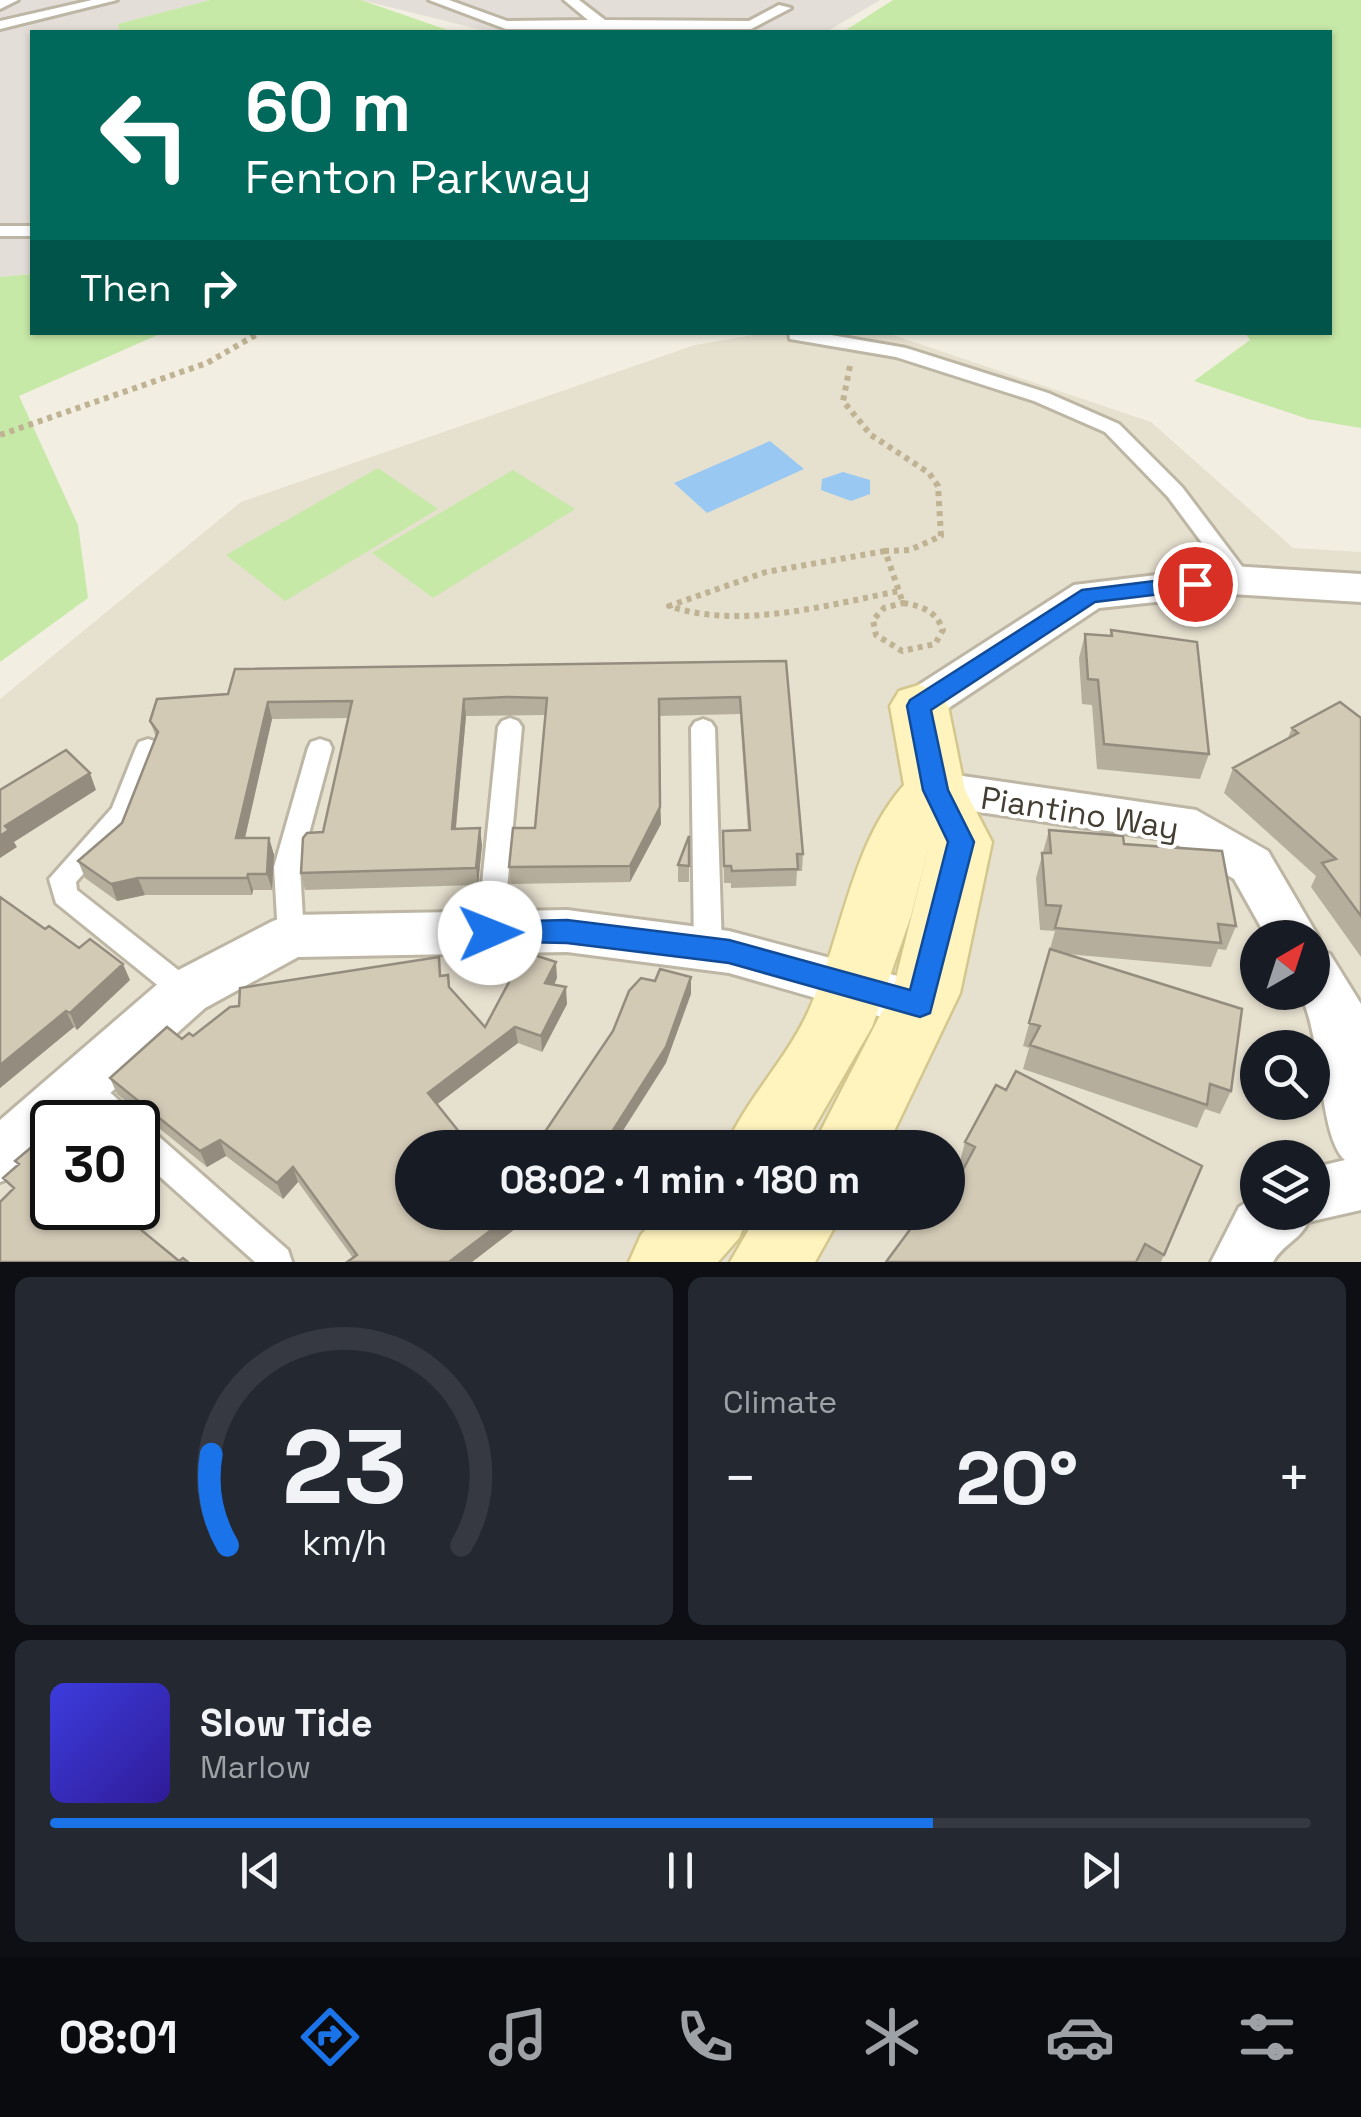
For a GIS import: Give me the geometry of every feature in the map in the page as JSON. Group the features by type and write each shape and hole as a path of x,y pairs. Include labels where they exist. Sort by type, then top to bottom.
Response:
{"street":[{"path":"857,1130 920,1005 961,842 935,790 918,706 1090,595 1242,580 1361,588"},
{"path":"772,1130 838,1027 878,916 902,829 935,790"},
{"name":"Piantino Way","path":"935,790 1179,824 1251,865 1283,920"},
{"path":"0,1156 186,992 291,936 567,932 708,949 920,1005"},
{"path":"1330,999 1336,1009 1361,1140"},
{"path":"1330,1191 1361,1183"},
{"path":"668,1262 696,1230"},
{"path":"769,1262 792,1230"},
{"path":"1241,1262 1258,1230"}],"lane":[{"path":"0,5 11,0"},
{"path":"0,25 110,0"},
{"path":"436,0 506,25 752,25 784,8"},
{"path":"571,0 602,24"},
{"path":"0,232 30,230"},
{"path":"796,335 899,352 1041,396 1112,428 1175,492 1242,580"},
{"path":"490,933 510,727"},
{"path":"703,728 708,949"},
{"path":"148,748 123,813 62,880 65,895 186,992"},
{"path":"291,936 288,867 320,748"},
{"path":"80,1086 96,1100"},
{"path":"160,1157 277,1261"}],"path":[{"path":"0,435 207,363 256,335"},
{"path":"854,345 843,401 871,436 929,473 938,486 941,536 910,550 766,572 668,606 695,614 743,612 817,606 899,591"},
{"path":"886,551 903,603"},
{"path":"903,603 926,608 941,621 943,630 934,644 902,650 876,635 873,620 877,613 903,603"}],"shaded area":[{"path":"0,0 210,0 119,24 120,30 30,30 30,274 0,277"},
{"path":"361,0 880,0 829,30 482,30"},
{"path":"753,335 893,335 1151,422 1293,548 1361,552 1361,1262 0,1262 0,699 241,502 695,345"}],"green space":[{"path":"210,0 361,0 447,30 120,30 118,24"},
{"path":"893,0 1361,0 1361,428 1308,419 1194,381 1250,340 1246,335 1332,335 1332,30 846,30"},
{"path":"30,274 30,335 157,335 19,396 78,525 88,598 0,662 0,277"},
{"path":"378,468 438,509 285,601 226,555"},
{"path":"513,470 575,509 433,598 372,553"}],"water":[{"path":"770,441 804,469 707,513 674,483"},
{"path":"843,472 870,480 870,494 851,501 821,490 822,479"}],"building":[{"path":"1111,630 1197,642 1209,754 1104,744 1098,680 1088,679 1085,634 1112,636"},
{"path":"786,661 803,854 797,854 798,869 732,871 731,866 724,866 723,831 750,830 740,697 659,699 660,807 630,866 509,867 513,828 535,828 547,698 507,697 464,699 452,829 480,828 476,868 301,873 303,838 307,833 323,832 352,701 268,702 236,838 269,838 267,874 248,874 247,878 138,878 111,884 78,861 122,823 158,732 150,721 157,699 228,694 235,669"},
{"path":"1340,702 1361,718 1361,916 1322,863 1336,859 1233,768 1298,733 1292,728"},
{"path":"66,750 90,773 5,826 9,830 0,836 0,790"},
{"path":"1049,830 1123,836 1124,844 1222,851 1236,926 1218,924 1221,943 1055,928 1061,906 1046,905 1042,853 1051,853"},
{"path":"689,836 689,866 678,865"},
{"path":"0,897 79,948 90,939 123,964 70,1013 66,1011 0,1065"},
{"path":"1050,949 1242,1010 1231,1091 1210,1084 1207,1105 1030,1045 1040,1026 1029,1023"},
{"path":"525,952 556,962 545,983 566,987 541,1036 515,1027 428,1093 458,1130 395,1130 395,1230 491,1230 449,1262 347,1262 357,1255 293,1167 277,1183 220,1140 200,1151 160,1119 160,1100 137,1100 110,1078 167,1027 182,1039 189,1033 193,1036 230,1007 239,1006 240,988 439,957 440,976 448,975 449,987 485,1027"},
{"path":"660,969 691,977 666,1047 613,1130 546,1130 613,1031 629,991 641,978 655,981"},
{"path":"1016,1071 1202,1166 1164,1255 1145,1244 1136,1262 886,1262 910,1230 965,1230 965,1166 975,1147 965,1142 996,1085 1006,1090"},
{"path":"30,1148 30,1230 141,1230 179,1261 183,1258 188,1262 0,1262 0,1202 14,1188 3,1178 19,1164 15,1161"}],"route":[{"path":"490,933 567,932 729,952 920,1005 961,842 935,790 918,706 976,673 1090,595 1195,584"}]}
